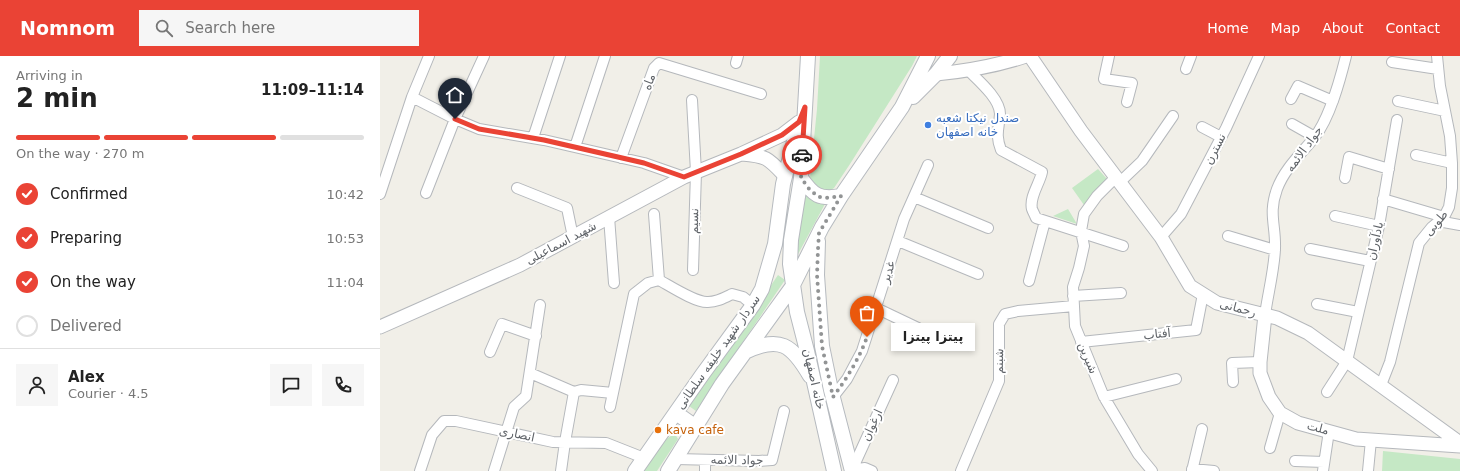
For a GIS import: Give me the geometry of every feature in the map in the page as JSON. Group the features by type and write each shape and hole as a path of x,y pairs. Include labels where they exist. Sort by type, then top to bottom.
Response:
{"main road":[{"name":"خانه اصفهان","path":"808,56 801,178 791,240 790,264 792,287 797,312 816,388 834,471"},
{"path":"902,107 928,56"},
{"path":"902,107 936,74 950,56"},
{"name":"سردار شهید خلیفه سلطانی","path":"635,471 753,305 762,289 775,244 785,176 799,122 805,107"},
{"name":"سردار شهید خلیفه سلطانی","path":"668,471 722,384 792,287 819,233 841,196 902,107"},
{"path":"801,178 810,190 819,197 829,198 841,196"},
{"name":"خانه اصفهان","path":"819,233 817,275 822,346 833,397 852,470"},
{"path":"745,352 757,346 770,343 782,345 791,350 801,362 816,388"},
{"path":"676,413 696,427"}],"street":[{"path":"380,194 412,97 429,56"},
{"path":"426,193 455,119 484,56"},
{"path":"533,138 560,56"},
{"path":"575,147 604,56"},
{"path":"936,74 969,71 1002,60 1026,56"},
{"name":"رحمانی","path":"1030,56 1082,131 1161,237 1190,286 1217,303 1277,318 1308,333 1460,443"},
{"path":"1109,56 1104,79 1132,83 1127,102"},
{"path":"1186,69 1191,56"},
{"name":"نسترن","path":"1161,237 1181,214 1259,56"},
{"name":"جواد الائمه","path":"1265,315 1275,250 1272,205 1277,187 1293,161 1315,137 1333,101 1346,56"},
{"name":"طوبی","path":"1381,385 1390,362 1419,243 1432,227 1441,219 1449,207 1452,188 1452,163 1455,139 1445,111 1440,86 1437,56"},
{"path":"1392,62 1438,69"},
{"name":"ماه","path":"621,158 654,68 659,63 761,94"},
{"path":"969,71 998,104 1000,113 997,130 998,142 1001,150 1042,172 1041,179 1032,199 1032,208 1036,218 1081,231 1123,246"},
{"path":"1291,99 1298,86 1333,101"},
{"path":"412,97 455,119 479,129 533,138 690,174"},
{"name":"نسیم","path":"692,100 690,174 693,270"},
{"path":"1398,101 1445,111"},
{"name":"شیرین","path":"1147,469 1104,397 1081,342 1075,326 1073,287 1084,246 1081,231 1084,214 1097,196 1142,161 1173,116"},
{"name":"یادآوران","path":"1347,361 1379,226 1397,120"},
{"name":"شهید اسماعیلی","path":"380,327 520,265 690,174 741,154 782,135 799,122"},
{"path":"1292,124 1315,137"},
{"path":"1202,127 1220,137"},
{"name":"شهید اسماعیلی","path":"741,154 761,156 772,162 785,176"},
{"path":"1416,155 1452,163"},
{"path":"1345,178 1349,157 1389,169"},
{"name":"غدیر","path":"833,397 847,379 862,351 904,219 928,165"},
{"path":"518,188 567,208 573,237"},
{"path":"914,197 988,228"},
{"path":"1383,199 1460,225"},
{"path":"654,214 659,280"},
{"path":"1335,216 1379,226"},
{"path":"609,217 614,283"},
{"path":"1029,282 1045,221"},
{"path":"1228,236 1275,250"},
{"path":"898,241 978,274"},
{"path":"1310,249 1370,261"},
{"path":"610,407 634,294 648,282 659,280 688,296 706,302 720,300 732,294 743,297 753,305"},
{"path":"1073,301 1120,292"},
{"name":"آفتاب","path":"1081,342 1196,330 1203,294"},
{"name":"شبنم","path":"961,471 998,381 1000,324 1004,314 1073,301"},
{"path":"1317,304 1358,312"},
{"path":"494,471 514,407 526,396 540,305"},
{"path":"876,308 918,328"},
{"name":"ملت","path":"1265,315 1260,373 1269,397 1280,413 1298,423 1356,439 1460,446"},
{"path":"490,352 502,324 536,336"},
{"path":"1327,392 1347,361"},
{"path":"1233,382 1232,363 1260,362"},
{"path":"530,373 574,392 581,390 613,393"},
{"path":"1104,397 1176,379"},
{"name":"ارغوان","path":"852,470 893,380"},
{"path":"561,471 574,392"},
{"name":"جواد الائمه","path":"676,459 759,462 772,460 784,411"},
{"path":"1270,448 1280,413"},
{"name":"انصاری","path":"420,471 432,435 444,421 456,421 553,442 606,443 644,458"},
{"path":"1202,429 1192,470 1214,471"},
{"path":"1295,461 1323,467 1329,431"},
{"path":"1368,471 1371,440"},
{"path":"705,460 705,471"},
{"path":"852,470 865,468 872,471"}],"green space":[{"path":"820,56 917,56 850,164 834,188 827,193 819,191 810,178 817,109"},
{"path":"1098,169 1107,179 1084,205 1072,188"},
{"path":"805,194 817,203 826,202 796,258"},
{"path":"1068,209 1077,224 1053,216"},
{"path":"778,275 785,280 696,411 689,406"},
{"path":"675,434 678,439 657,471 642,471 660,445"},
{"path":"1383,451 1460,459 1460,471 1382,471"}],"way so far":[{"path":"802,155 801,178 810,190 819,197 829,198 841,196 819,233 818,249 817,275 822,346 833,397 847,379 862,351 867,337"}],"place":[{"name":"صندل نیکتا شعبه خانه اصفهان","path":"928,125"},
{"name":"پیتزا پیتزا","path":"867,337"},
{"name":"kava cafe","path":"658,430"}],"route":[{"path":"455,119 479,129 544,140 644,163 684,177 741,154 782,135 799,122 805,107 802,155"}]}
